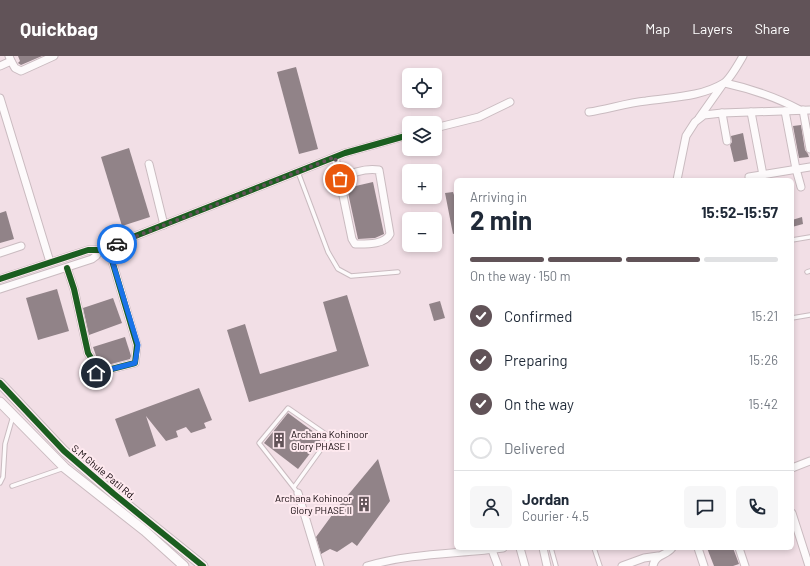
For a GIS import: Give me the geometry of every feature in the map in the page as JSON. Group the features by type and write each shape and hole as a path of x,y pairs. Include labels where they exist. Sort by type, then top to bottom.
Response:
{"street":[{"path":"0,66 10,59 15,68 21,71 54,56"},
{"path":"677,178 686,136 743,56"},
{"path":"589,112 611,109 646,100 686,96 707,91 724,83 764,93 804,110"},
{"path":"0,98 50,262"},
{"path":"442,126 478,117 510,102"},
{"path":"698,119 704,115 722,113 804,110"},
{"path":"804,110 810,149"},
{"path":"785,111 801,187"},
{"path":"751,112 763,175"},
{"path":"722,113 727,142"},
{"path":"0,279 88,250 100,250 345,153 402,137"},
{"path":"335,157 352,239 355,244 365,244 385,240 390,234 379,170 372,169 348,175 340,179"},
{"path":"149,164 164,225"},
{"path":"749,177 810,167"},
{"path":"0,253 21,246"},
{"path":"67,268 74,290 88,353 93,361 96,373 135,363 138,345 108,247"},
{"path":"0,289 92,259 100,250"},
{"name":"S.M Ghule Patil Rd.","path":"0,383 64,451 114,494 203,566"},
{"name":"S.M Ghule Patil Rd.","path":"0,402 65,468 145,531 184,566"},
{"path":"794,467 810,461"},
{"path":"296,490 320,566"},
{"path":"794,523 809,566"},
{"path":"367,566 397,562 419,556 492,550 498,566"},
{"path":"521,550 525,566"},
{"path":"544,550 548,566"},
{"path":"622,566 644,558 658,556 671,550"},
{"path":"699,550 704,566"},
{"path":"740,550 745,566"},
{"path":"653,566 654,561 658,556"}],"lane":[{"path":"298,172 328,252 338,269 351,276 398,272"},
{"path":"794,240 810,237"},
{"path":"794,318 810,314"},
{"path":"288,408 330,437 296,490 259,443 288,408"},
{"path":"0,483 3,477 5,444 13,416"},
{"path":"12,486 65,468"},
{"path":"552,550 556,566"},
{"path":"595,550 600,566"}],"building":[{"path":"18,56 42,56 21,65 18,63 20,61"},
{"path":"296,67 318,149 299,154 277,72"},
{"path":"801,125 805,150 809,157 799,158 793,126"},
{"path":"743,133 748,159 734,162 730,145 732,142 731,136"},
{"path":"129,148 150,217 122,226 101,157"},
{"path":"373,182 384,234 375,238 358,239 347,188"},
{"path":"453,192 454,195 453,234 445,193"},
{"path":"6,211 14,239 0,243 0,213"},
{"path":"802,217 803,224 794,226 794,219"},
{"path":"57,289 69,331 38,340 26,298"},
{"path":"347,295 369,366 249,402 227,330 245,324 260,374 337,351 323,302"},
{"path":"113,298 122,323 89,335 83,308"},
{"path":"440,301 445,318 434,321 429,304"},
{"path":"125,337 131,356 130,359 100,367 93,347"},
{"path":"199,388 212,420 204,423 206,428 191,433 186,427 176,431 178,437 166,441 146,416 156,446 129,457 115,419"},
{"name":"Archana Kohinoor Glory PHASE I","path":"288,413 322,438 298,469 264,443"},
{"name":"Archana Kohinoor Glory PHASE II","path":"378,459 390,501 357,546 352,542 337,552 330,549 321,554 316,537 338,507"},
{"path":"708,550 734,550 739,564 733,566 714,566"}],"cycle path":[{"path":"0,279 88,250 100,250 345,153 402,137"},
{"path":"67,268 74,289 88,353 93,361 96,373 135,363 137,345 108,247"},
{"path":"0,383 64,451 114,494 203,566"}],"way so far":[{"path":"117,244 335,157 340,179"}],"place":[{"name":"Archana Kohinoor Glory PHASE I","path":"279,440"},
{"name":"Archana Kohinoor Glory PHASE II","path":"364,504"}],"route":[{"path":"96,373 135,363 138,345 108,247 117,244"}]}
